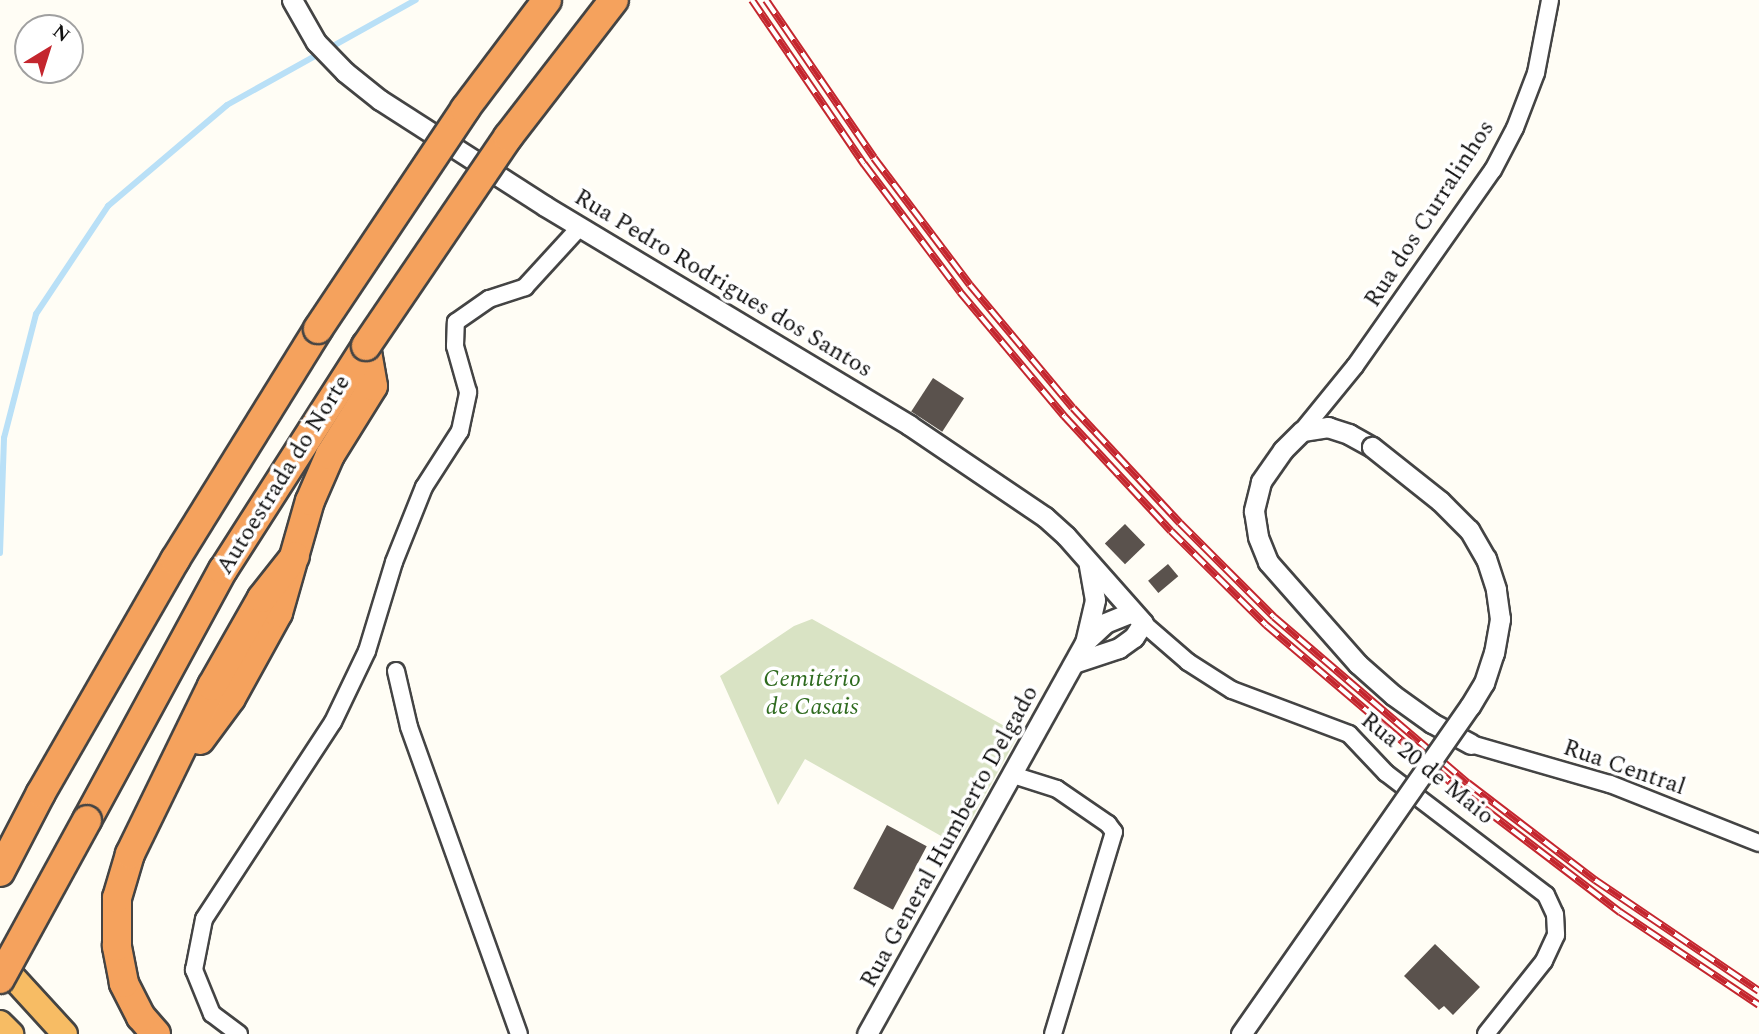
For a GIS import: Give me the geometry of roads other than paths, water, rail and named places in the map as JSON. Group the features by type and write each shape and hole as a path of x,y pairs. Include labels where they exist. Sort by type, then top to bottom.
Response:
{"highway":[{"name":"Autoestrada do Norte","path":"0,872 41,793 175,560 318,329 465,108 547,0"},
{"name":"Autoestrada do Norte","path":"0,979 223,569 366,346 508,137 614,0"},
{"path":"156,1034 141,1017 124,983 117,946 117,898 130,854 154,802 231,698 278,613 310,501 330,455 373,386 366,346"},
{"path":"0,963 65,1034"},
{"path":"0,1023 10,1034"}],"street":[{"name":"Rua Pedro Rodrigues dos Santos","path":"292,0 316,42 345,72 380,100 580,227 909,425 1045,517 1137,617"},
{"name":"Rua dos Curralinhos","path":"1302,431 1355,366 1493,170 1515,128 1536,73 1550,0"},
{"path":"239,1034 212,1014 194,970 204,919 333,722 367,652 394,562 424,487 460,431 468,392 455,345 456,322 489,299 525,287 580,227"},
{"path":"1241,1034 1470,706 1484,683 1494,653 1500,619 1496,590 1486,559 1469,530 1372,447 1349,434 1328,427 1302,431 1283,450 1261,482 1254,511 1258,537 1268,562 1358,664 1422,716 1471,744"},
{"name":"Rua General Humberto Delgado","path":"873,1030 1085,643 1095,600 1087,561"},
{"path":"1074,663 1119,648 1134,637 1137,617 1105,623 1085,643"},
{"name":"Rua 20 de Maio","path":"1137,617 1188,662 1232,690 1349,734 1386,773 1546,895 1555,914 1556,935 1544,961 1486,1034"},
{"path":"396,671 409,727 519,1034"},
{"name":"Rua Central","path":"1471,744 1610,784 1759,843"},
{"path":"1013,775 1057,789 1108,824 1114,832 1053,1034"}],"waterway":[{"path":"0,553 4,438 36,314 108,206 227,105 416,0"}],"railway":[{"path":"752,0 864,164 960,292 1064,416 1171,531 1266,625 1461,791 1620,912 1759,1005"},
{"path":"766,0 874,158 970,285 1073,408 1180,523 1274,617 1468,783 1595,880 1759,991"}],"park label":[{"name":"Cemitério de Casais","path":"812,694"}]}
